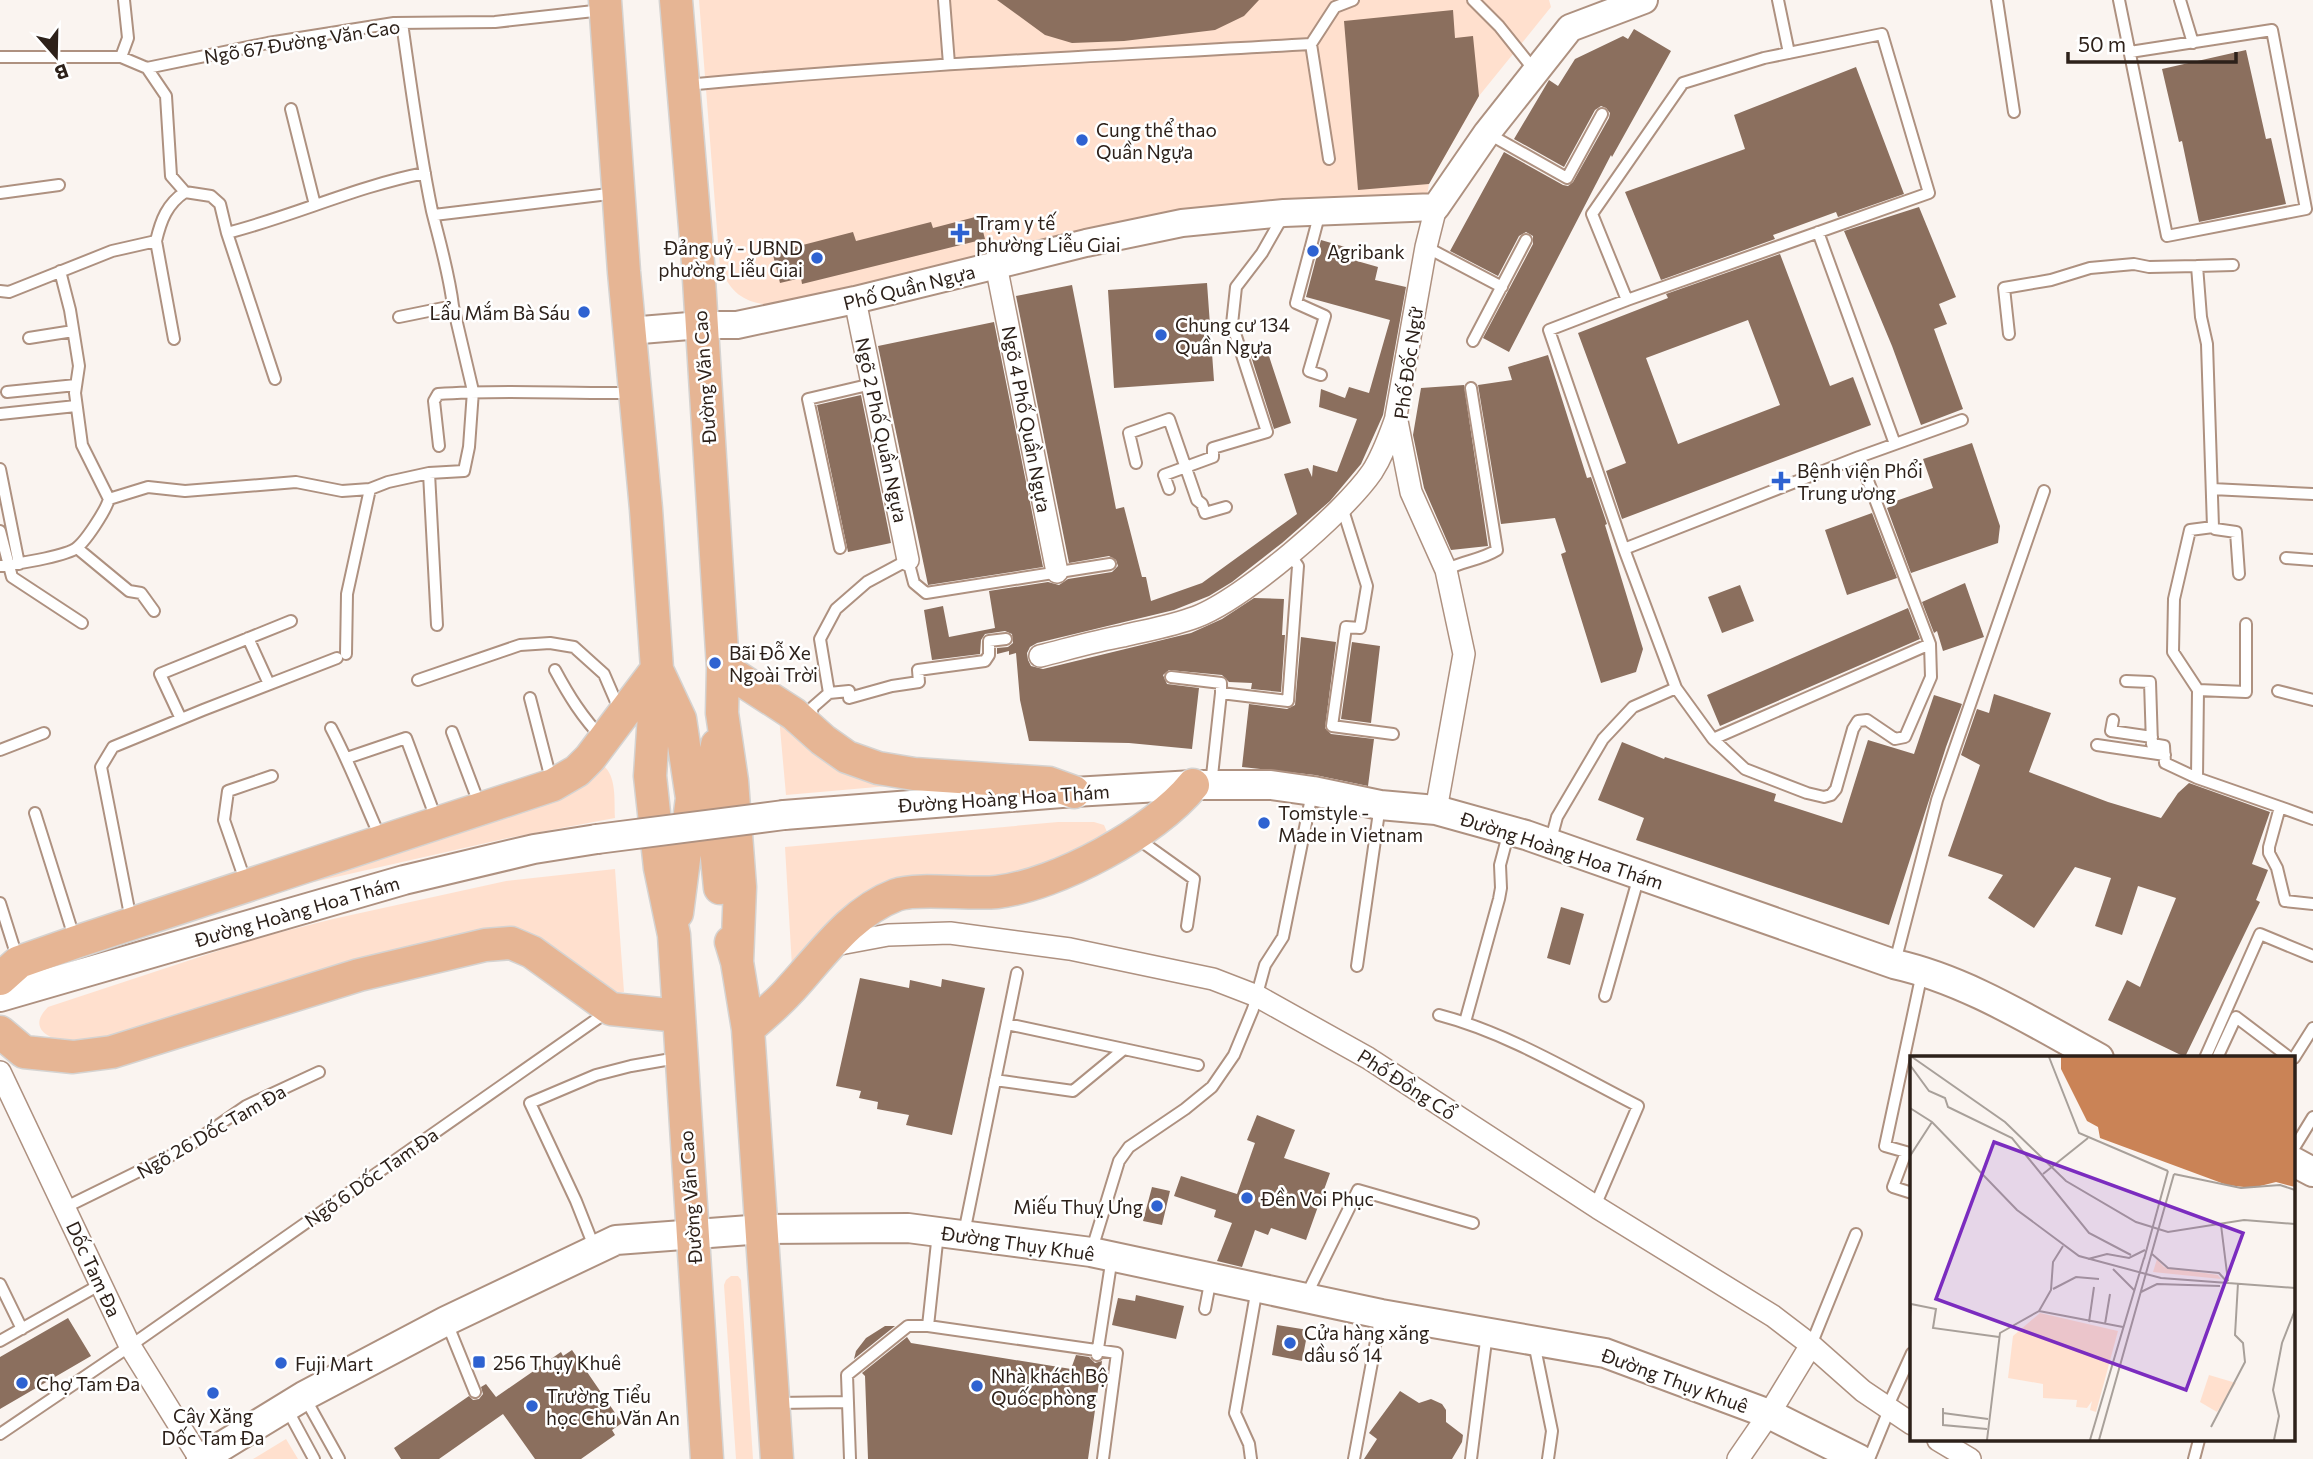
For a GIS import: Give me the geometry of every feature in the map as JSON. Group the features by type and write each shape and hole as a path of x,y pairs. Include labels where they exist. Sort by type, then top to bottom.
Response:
{"main road":[{"name":"Đường Văn Cao","path":"676,0 698,263 723,668 722,713 732,781 740,887 737,962 748,1029 777,1459"},
{"name":"Đường Văn Cao","path":"605,5 657,669 650,776 660,868 674,935 706,1459"},
{"path":"723,668 783,707 847,757 878,768 914,774 1049,783 1074,792"},
{"path":"10,971 76,942 131,923 553,785 577,771 614,729 657,669"},
{"path":"748,1029 785,996 862,913 898,894 997,892 1028,886 1091,861 1133,835 1202,785"},
{"name":"Đường Hoàng Hoa Thám","path":"0,997 404,880 534,849 784,815 1074,792 1202,785 1271,785 1380,805 1436,810 1550,843 1894,964 1923,970 1976,994 2095,1056"},
{"path":"0,1032 24,1052 72,1057 112,1052 359,975 485,945 510,943 532,952 611,1009 679,1016"},
{"name":"Đường Thụy Khuê","path":"200,1459 295,1401 446,1321 616,1240 763,1229 908,1228 1101,1255 1381,1314 1605,1353 1769,1414 1859,1459"}],"street":[{"name":"Phố Đốc Ngữ","path":"1436,810 1464,654 1446,569 1410,492 1396,416 1426,247 1436,207 1487,133 1570,28 1644,0"},
{"name":"Phố Quần Ngựa","path":"629,331 737,325 1182,223 1284,214 1436,207"},
{"name":"Ngõ 4 Phố Quần Ngựa","path":"996,265 1057,572"},
{"name":"Ngõ 2 Phố Quần Ngựa","path":"855,300 908,560"},
{"path":"1040,656 1158,629 1198,616 1231,599 1342,507 1370,474 1384,452 1396,416"},
{"name":"Phố Đồng Cổ","path":"829,946 888,935 950,933 1070,949 1213,979 1257,996 1368,1058 1595,1206 1773,1316 1863,1391 1910,1423"},
{"name":"Dốc Tam Đa","path":"0,1072 130,1346 200,1459"},
{"path":"1738,1459 1811,1345"},
{"path":"1941,1442 1970,1459"}],"lane":[{"path":"121,57 128,38 124,0"},
{"path":"944,0 949,64"},
{"path":"1329,159 1311,44 1335,4 1353,0"},
{"path":"1473,0 1499,26 1535,71"},
{"path":"1778,0 1789,53"},
{"path":"1997,0 2014,112"},
{"path":"2119,0 2167,236 2306,209 2272,30 2130,52"},
{"path":"2180,0 2193,43"},
{"name":"Ngõ 67 Đường Văn Cao","path":"146,68 268,43 402,23 495,22 605,5"},
{"path":"108,499 148,487 185,491 296,482 342,491 370,489 429,473 464,471 469,447 473,391 425,173 402,23"},
{"path":"1627,300 1592,214 1683,83 1764,58 1882,34 1929,193 1549,330 1624,549 1676,688 1713,739 1736,763 1807,793 1824,797 1836,789 1853,729 1858,721 1867,720 1895,739 1905,737 1931,677 1930,644 1859,457"},
{"path":"682,86 949,64 1311,44"},
{"path":"0,57 121,57 146,68 166,96 171,176 185,192"},
{"path":"292,109 315,205"},
{"path":"1487,133 1567,178 1602,114"},
{"path":"227,233 394,179 425,173"},
{"path":"0,193 59,185"},
{"path":"174,339 156,241 161,220 174,199 185,192 211,195 220,204 275,379"},
{"path":"434,215 620,192"},
{"path":"1320,212 1296,303 1325,316 1309,372 1321,375"},
{"path":"1169,489 1164,475 1213,457 1213,448 1266,432 1232,324 1236,287 1262,253 1284,214"},
{"path":"1818,232 1895,444"},
{"path":"1473,341 1526,240"},
{"path":"0,291 9,292 112,251 156,241"},
{"path":"1426,247 1502,287"},
{"path":"2009,334 2004,288 2051,280 2090,268 2134,264 2149,267 2232,265"},
{"path":"2197,266 2201,317 2207,344 2213,527"},
{"path":"9,565 77,548 107,508 108,499 82,445 76,406 79,366 60,271"},
{"path":"399,317 453,306"},
{"path":"29,338 74,331"},
{"path":"840,548 808,399 872,384"},
{"path":"7,392 76,385"},
{"path":"1446,569 1459,563 1482,559 1497,550 1471,388"},
{"path":"439,446 434,401 438,394 473,391 635,393"},
{"path":"0,414 76,406"},
{"path":"1136,463 1129,433 1169,419 1197,500 1202,504 1205,513 1226,507"},
{"path":"1624,549 1859,457 1962,420"},
{"path":"0,469 9,565"},
{"path":"429,473 436,625"},
{"path":"131,923 101,767 113,747 342,656 347,594 370,489"},
{"path":"2212,489 2313,494"},
{"path":"1894,964 1937,800 2044,491"},
{"path":"1342,507 1367,586 1360,628 1346,627 1332,726 1393,734"},
{"path":"2197,778 2198,690 2172,652 2174,599 2188,533 2194,528 2213,527 2236,532 2239,574"},
{"path":"0,531 12,577 82,623"},
{"path":"77,548 129,591 141,593 154,611"},
{"path":"1220,693 1288,701 1297,566 1289,553"},
{"path":"2286,558 2313,560"},
{"path":"829,694 820,639 836,609 867,582 908,560 914,583 926,593 1110,564"},
{"path":"181,719 160,674 291,621"},
{"path":"2198,690 2246,692 2246,624"},
{"path":"248,638 269,684"},
{"path":"808,726 813,707 829,694 849,691 849,698 892,686 919,682 918,670 985,661 989,655 989,641 1006,639"},
{"path":"418,680 520,645 550,643 574,647 604,674 614,729 584,719 569,698 555,670"},
{"path":"1713,739 1930,644"},
{"path":"1171,677 1221,683 1202,785"},
{"path":"2126,681 2150,682 2152,744 2164,746 2165,763 2197,778 2313,819"},
{"path":"1550,843 1558,817 1603,739 1633,707 1676,688"},
{"path":"2278,691 2313,700"},
{"path":"530,698 553,785"},
{"path":"2113,720 2111,731 2152,737"},
{"path":"331,728 347,758 382,840"},
{"path":"452,732 481,808"},
{"path":"0,750 44,733"},
{"path":"347,758 406,738 438,822"},
{"path":"2097,746 2165,755"},
{"path":"247,886 224,820 228,791 272,776"},
{"path":"1097,1354 1101,1255 1119,1161 1129,1147 1212,1087 1234,1055 1257,996 1265,965 1283,937 1313,791"},
{"path":"1357,966 1380,805"},
{"path":"2280,807 2269,853 2277,868 2286,901 2313,904"},
{"path":"35,813 76,942"},
{"path":"1465,1022 1499,900 1500,865 1509,830"},
{"path":"1133,835 1194,879 1187,926"},
{"path":"1605,996 1640,874"},
{"path":"0,903 10,971"},
{"path":"2206,1056 2260,934 2313,956"},
{"path":"1910,1192 1893,1186 1906,1152 1885,1146 1923,970"},
{"path":"928,1326 995,1080 1017,973"},
{"name":"Ngõ 6 Dốc Tam Đa","path":"0,1434 611,1009"},
{"path":"1439,1015 1465,1022 1638,1106 1595,1206"},
{"path":"2218,1056 2236,1017 2289,1056"},
{"path":"1007,1024 1198,1065"},
{"path":"2293,1056 2313,1028"},
{"path":"995,1080 1073,1091 1124,1049"},
{"path":"595,1249 576,1201 530,1103 596,1075 681,1058"},
{"name":"Ngõ 26 Dốc Tam Đa","path":"64,1208 184,1149 246,1106 319,1072"},
{"path":"2299,1165 2313,1117"},
{"path":"1304,1298 1358,1190 1473,1223"},
{"path":"1811,1345 1856,1234"},
{"path":"1205,1309 1211,1278"},
{"path":"0,1284 22,1329"},
{"path":"0,1341 101,1284"},
{"path":"1251,1459 1249,1444 1235,1413 1257,1288"},
{"path":"1354,1459 1381,1314"},
{"path":"446,1321 475,1392"},
{"path":"850,1459 846,1375 908,1326 928,1326 1097,1354 1117,1353 1103,1459"},
{"path":"1471,1459 1487,1333"},
{"path":"1534,1340 1552,1431 1548,1459"},
{"path":"1869,1459 1910,1358"},
{"path":"295,1401 314,1459"},
{"path":"295,1401 340,1459"},
{"path":"774,1403 848,1402"},
{"path":"2194,1459 2198,1442"}],"shaded area":[{"name":"Cung thể thao Quần Ngựa","path":"699,0 1549,0 1551,7 1479,96 1429,184 1427,196 1304,203 782,306 760,304 744,298 731,287 720,268"},
{"path":"779,717 911,784 786,795"},
{"path":"603,765 613,782 615,818 508,838 305,884"},
{"path":"1058,822 1094,822 1104,825 1107,832 1104,839 1039,873 925,883 792,967 785,847"},
{"path":"615,869 624,992 614,993 544,943 105,1040 84,1043 60,1040 45,1034 39,1023 41,1015 48,1007 254,939 506,881"},
{"path":"731,1276 738,1276 741,1280 753,1459 736,1459 724,1285"},
{"path":"286,1439 298,1459 253,1459"}],"building":[{"path":"997,0 1259,0 1244,16 1215,30 1124,41 1072,43 1045,35"},
{"path":"1453,10 1455,38 1473,36 1479,96 1429,184 1358,190 1344,21"},
{"path":"1634,29 1671,51 1612,157 1611,155 1509,352 1483,338 1533,244 1533,236 1526,232 1519,236 1498,276 1450,251 1504,152 1563,185 1568,186 1573,182 1609,118 1610,113 1606,108 1601,106 1595,110 1564,167 1514,139 1549,80 1558,86 1575,59 1623,36 1628,39"},
{"path":"2246,50 2266,139 2271,138 2286,204 2199,222 2182,141 2179,142 2162,69"},
{"path":"1856,67 1904,194 1838,217 1836,212 1773,235 1775,239 1661,280 1625,192 1745,149 1734,115"},
{"path":"1919,207 1956,297 1939,304 1947,324 1934,329 1963,409 1921,425 1892,346 1844,231"},
{"path":"979,216 985,239 802,284 801,278 780,283 771,247 793,241 795,247 853,232 856,241 931,222 933,228"},
{"path":"1321,240 1345,247 1343,257 1378,267 1375,280 1406,287 1383,415 1361,464 1330,501 1282,543 1232,582 1209,596 1174,610 1037,643 1030,647 1027,653 1031,666 1043,669 1191,633 1222,619 1254,598 1284,599 1282,635 1285,635 1281,692 1251,689 1252,683 1229,682 1222,675 1169,670 1163,675 1167,684 1199,688 1192,749 1129,743 1029,741 1020,700 1016,653 1009,655 1009,651 997,654 997,648 1008,647 1013,643 1012,634 1005,631 985,634 981,640 980,654 932,660 924,610 943,606 949,637 995,628 989,591 1048,582 1059,585 1068,579 1112,572 1118,566 1116,560 1109,556 1069,563 1016,296 1072,285 1116,509 1124,507 1151,601 1202,583 1297,514 1284,474 1308,468 1312,477 1313,465 1337,472 1357,419 1319,407 1321,389 1345,398 1349,387 1369,393 1390,320 1306,297"},
{"path":"1780,254 1830,386 1853,377 1871,425 1622,519 1606,471 1626,463 1578,333 1668,298 1666,294","holes":["1748,320 1780,405 1678,444 1646,358"]},
{"name":"Chung cư 134 Quần Ngựa","path":"1207,283 1214,381 1114,388 1108,290"},
{"path":"994,322 1043,567 928,585 878,346"},
{"path":"1265,344 1291,423 1274,429 1249,350"},
{"path":"1548,355 1587,478 1591,477 1607,524 1605,525 1643,649 1636,672 1601,683 1561,554 1566,552 1555,518 1501,524 1478,385 1512,380 1508,367"},
{"path":"1464,385 1488,546 1451,550 1424,488 1413,435 1421,388"},
{"path":"861,395 891,543 848,552 817,405"},
{"path":"1972,443 2000,526 1998,543 1911,573 1887,508 1894,505 1893,502 1933,488 1923,459"},
{"path":"1872,513 1897,578 1847,595 1825,530"},
{"path":"1965,583 1984,637 1943,651 1937,631 1934,633 1922,602"},
{"path":"1740,585 1754,621 1722,633 1708,597"},
{"path":"1908,608 1920,639 1720,726 1707,695"},
{"path":"1301,637 1336,642 1325,728 1331,734 1374,739 1368,786 1315,775 1242,767 1249,704 1287,709 1295,705"},
{"path":"1352,642 1380,646 1371,723 1341,719"},
{"path":"1994,694 2051,713 2029,772 2108,802 2161,818 2178,793 2189,783 2270,812 2252,864 2268,870 2256,900 2260,902 2185,1056 2108,1020 2127,980 2140,987 2176,898 2138,886 2122,935 2095,926 2111,878 2075,867 2034,928 1988,898 2003,875 1948,856 1980,765 1961,755 1977,709 1989,713"},
{"path":"1934,695 1962,704 1889,925 1636,840 1644,818 1598,800 1622,742 1664,759 1665,757 1776,794 1774,801 1842,823 1868,740 1914,754"},
{"path":"1561,907 1584,914 1570,965 1547,958"},
{"path":"860,978 909,988 910,980 941,987 942,979 985,988 952,1135 906,1125 909,1115 877,1109 878,1102 859,1098 861,1091 836,1086"},
{"path":"1257,1115 1295,1130 1284,1158 1330,1173 1306,1240 1271,1228 1268,1235 1255,1230 1242,1267 1217,1261 1232,1223 1214,1217 1216,1210 1174,1196 1181,1176 1237,1194 1255,1143 1247,1140"},
{"name":"Miếu Thuỵ Ưng","path":"1152,1187 1170,1191 1162,1225 1143,1221"},
{"path":"1136,1295 1184,1306 1176,1339 1112,1325 1118,1298 1135,1301"},
{"name":"Chợ Tam Đa","path":"68,1318 91,1356 0,1409 0,1357"},
{"path":"1277,1325 1308,1330 1302,1361 1272,1355"},
{"path":"885,1326 895,1326 854,1359 856,1351 866,1338"},
{"name":"Nhà khách Bộ Quốc phòng","path":"907,1337 911,1343 1071,1369 1076,1355 1089,1357 1095,1363 1102,1361 1088,1459 868,1459 865,1376 862,1373"},
{"name":"Trường Tiểu học Chu Văn An","path":"572,1350 622,1423 612,1430 615,1435 581,1459 535,1459 503,1414 439,1459 401,1459 394,1448 469,1396 473,1400 479,1399 483,1394 481,1387 486,1384 496,1397 561,1352 563,1356"},
{"path":"1400,1391 1419,1403 1431,1399 1442,1404 1446,1410 1446,1422 1463,1435 1452,1459 1364,1459 1377,1439 1369,1433"}],"place":[{"name":"Cung thể thao Quần Ngựa","path":"1082,140"},
{"name":"Trạm y tế phường Liễu Giai","path":"960,233"},
{"name":"Agribank","path":"1313,251"},
{"name":"Đảng uỷ - UBND phường Liễu Giai","path":"817,258"},
{"name":"Lẩu Mắm Bà Sáu","path":"584,312"},
{"name":"Chung cư 134 Quần Ngựa","path":"1161,335"},
{"name":"Bệnh viện Phổi Trung ương","path":"1781,481"},
{"name":"Bãi Đỗ Xe Ngoài Trời","path":"715,663"},
{"name":"Tomstyle - Made in Vietnam","path":"1264,823"},
{"name":"Đền Voi Phục","path":"1247,1198"},
{"name":"Miếu Thuỵ Ưng","path":"1157,1206"},
{"name":"Cửa hàng xăng dầu số 14","path":"1290,1343"},
{"name":"256 Thụy Khuê","path":"479,1362"},
{"name":"Fuji Mart","path":"281,1363"},
{"name":"Chợ Tam Đa","path":"22,1383"},
{"name":"Nhà khách Bộ Quốc phòng","path":"977,1386"},
{"name":"Cây Xăng Dốc Tam Đa","path":"213,1393"},
{"name":"Trường Tiểu học Chu Văn An","path":"532,1406"}]}
